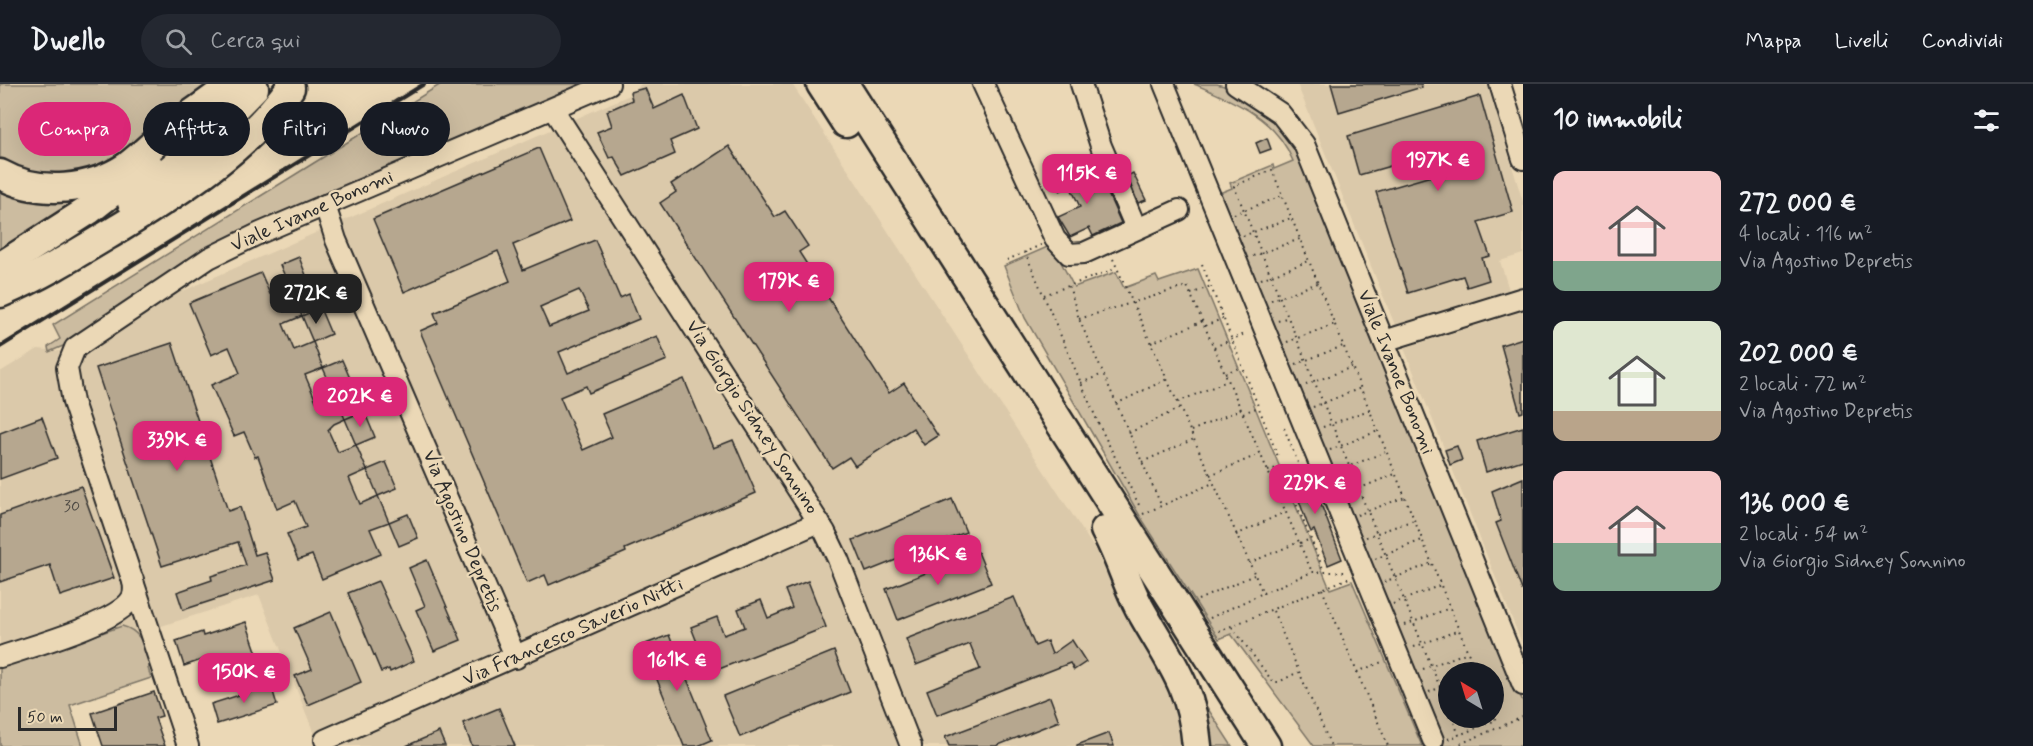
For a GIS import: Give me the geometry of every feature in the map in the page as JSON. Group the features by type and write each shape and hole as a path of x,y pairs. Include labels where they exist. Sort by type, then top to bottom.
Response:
{"highway":[{"path":"821,84 1243,746"},
{"path":"844,84 1266,746"},
{"path":"0,174 20,183 52,188 79,186 106,177 134,161 191,113 242,87"},
{"path":"0,267 113,193 242,87"},
{"path":"0,291 76,242 147,191 207,138 242,87"},
{"path":"0,291 53,268 178,192 230,152 296,88"},
{"path":"1105,530 1139,606 1182,680 1193,714 1197,746"}],"street":[{"name":"Viale Ivanoe Bonomi","path":"133,580 71,392 67,372 69,358 75,348 88,336 197,266 246,239 609,84"},
{"path":"984,84 1055,239 1065,251 1074,255 1179,210"},
{"path":"1081,84 1101,146 1136,228"},
{"path":"1164,84 1306,434 1314,465 1333,499 1433,740"},
{"name":"Viale Ivanoe Bonomi","path":"1236,84 1275,109 1301,139 1523,685"},
{"path":"1500,84 1518,128 1523,159"},
{"name":"Via Giorgio Sidney Sonnino","path":"553,109 819,522 838,559 911,746"},
{"name":"Via Agostino Depretis","path":"325,205 336,240 516,658"},
{"path":"1384,341 1523,298"},
{"name":"Via Francesco Saverio Nitti","path":"325,740 516,658 819,522"},
{"path":"0,657 100,621 129,602 134,591 133,580"},
{"path":"133,580 188,746"},
{"path":"100,621 133,620 146,628 153,640"}],"path":[{"path":"1438,683 1234,186 1272,170 1472,662"},
{"path":"1219,219 1282,196"},
{"path":"1228,242 1291,218"},
{"path":"1006,260 1055,239"},
{"path":"1236,263 1300,239"},
{"path":"1106,242 1263,593"},
{"path":"1024,252 1081,383 1144,515 1213,483"},
{"path":"1245,284 1309,261"},
{"path":"1202,264 1279,459"},
{"path":"1044,295 1117,268"},
{"path":"1254,306 1318,283"},
{"path":"1069,286 1079,319 1162,507"},
{"path":"1079,319 1187,286 1312,572"},
{"path":"1191,294 1211,286"},
{"path":"1205,326 1224,318"},
{"path":"1152,343 1203,321"},
{"path":"1271,348 1335,324"},
{"path":"1280,370 1343,346"},
{"path":"1225,373 1243,366"},
{"path":"1289,392 1352,367"},
{"path":"1081,383 1103,374"},
{"path":"1116,404 1167,379"},
{"path":"1178,402 1228,381"},
{"path":"1297,412 1361,388"},
{"path":"1243,414 1259,407"},
{"path":"1129,433 1180,408"},
{"path":"1191,431 1241,410"},
{"path":"1306,434 1369,410"},
{"path":"1284,428 1314,465"},
{"path":"1314,465 1341,446 1378,431"},
{"path":"1142,462 1194,439"},
{"path":"1284,473 1314,465 1350,467 1386,452"},
{"path":"1210,475 1260,454"},
{"path":"1268,471 1279,467 1284,473 1325,572"},
{"path":"1333,499 1395,474"},
{"path":"1342,520 1405,496"},
{"path":"1236,535 1286,512"},
{"path":"1351,543 1414,520"},
{"path":"1249,563 1311,539"},
{"path":"1224,630 1322,589 1364,575 1422,540"},
{"path":"1210,618 1312,572 1395,578 1432,563"},
{"path":"1198,600 1254,575"},
{"path":"1378,609 1441,585"},
{"path":"1322,589 1388,746"},
{"path":"1388,632 1450,608"},
{"path":"1272,610 1331,746"},
{"path":"1232,627 1273,682 1277,683 1299,672"},
{"path":"1357,672 1459,630"},
{"path":"1406,676 1468,651"},
{"path":"1455,746 1523,717"},
{"path":"1457,728 1460,735 1477,728"}],"shaded area":[{"path":"0,84 213,84 192,102 143,102 143,145 131,152 131,102 18,102 18,156 123,156 74,179 0,165"},
{"path":"441,84 579,84 580,88 450,148 450,102 412,102"},
{"path":"641,84 792,84 1163,654 1192,746 319,746 259,595 130,636 65,704 0,746 0,372 38,349 89,354 151,305 632,94"},
{"path":"1194,84 1217,84 1241,94 1263,111 1299,151 1523,702 1523,746 1435,746 1442,743 1217,194 1232,188 1230,183 1273,165 1274,169 1293,161 1286,146 1276,133 1265,122 1238,104"},
{"path":"1297,84 1487,84 1523,202 1523,254 1500,261 1509,290 1395,325"},
{"path":"360,134 360,156 432,156 159,281 63,346 49,352 48,347 60,339 53,325 325,156 348,156 348,142"},
{"path":"0,183 83,198 0,251"},
{"path":"1052,245 1074,287 1116,272 1124,288 1156,276 1159,282 1198,269 1330,589 1352,581 1422,746 1314,746 1231,634 1219,639 1140,516 1025,318 1004,266"},
{"path":"1523,311 1523,646 1404,348"},
{"path":"122,626 134,632 144,646 150,665 148,668 151,678 70,705 83,746 0,746 0,668"},
{"path":"1199,695 1232,746 1203,746"}],"building":[{"path":"1331,84 1421,84 1422,87 1339,112"},
{"path":"645,88 654,109 684,95 697,129 670,141 675,154 625,176 614,157 609,158 597,132 612,126 607,111 632,100 630,92"},
{"path":"1480,96 1513,212 1478,222 1490,256 1482,258 1489,280 1467,287 1463,276 1408,293 1376,192 1438,174 1432,154 1359,175 1348,136"},
{"path":"1267,138 1271,149 1260,153 1256,143"},
{"path":"729,146 775,217 785,211 808,246 799,252 889,393 904,383 938,436 924,445 913,428 855,466 849,457 832,468 660,203 676,192 671,184"},
{"path":"539,148 570,221 513,245 523,270 595,240 620,298 629,294 639,319 559,352 568,373 657,336 667,360 589,393 586,386 560,397 583,450 612,437 602,414 684,379 713,448 733,440 756,493 625,549 626,552 549,585 545,575 527,583 420,331 438,323 434,313 510,281 498,251 404,292 373,219","holes":["579,290 589,311 549,327 540,307"]},
{"path":"1079,164 1091,191 1104,185 1121,223 1093,236 1089,228 1070,237 1058,217 1080,207 1070,186 1060,191 1054,176"},
{"path":"1133,173 1146,200 1138,203 1127,176"},
{"path":"299,257 309,283 291,290 280,265"},
{"path":"261,273 270,294 279,296 291,290 302,316 283,324 294,350 313,342 323,368 305,375 316,401 334,393 345,419 328,430 338,452 356,445 367,470 349,478 360,504 378,496 389,522 370,529 381,554 322,579 312,555 298,560 287,534 306,527 295,501 277,509 258,456 255,457 244,432 234,436 211,385 240,373 229,347 211,355 189,303"},
{"path":"320,308 331,334 313,342 302,316"},
{"path":"1523,338 1523,412 1520,413 1501,345"},
{"path":"172,343 228,511 240,507 255,555 265,552 275,580 183,610 177,592 212,580 211,576 246,565 238,542 162,566 96,368"},
{"path":"342,360 353,385 334,393 323,368"},
{"path":"364,411 375,437 356,445 345,419"},
{"path":"42,417 57,458 0,479 0,433"},
{"path":"1523,427 1523,460 1486,472 1477,441"},
{"path":"1457,446 1462,460 1450,465 1445,450"},
{"path":"386,462 397,488 378,496 367,470"},
{"path":"1307,468 1342,559 1328,565 1314,530 1311,532 1307,523 1290,475"},
{"path":"1523,478 1522,590 1496,523 1501,521 1492,491"},
{"path":"81,486 114,578 60,596 50,565 0,582 0,515"},
{"path":"952,499 966,532 866,572 853,540"},
{"path":"408,514 418,538 399,546 389,522"},
{"path":"978,552 991,583 898,620 886,589"},
{"path":"427,560 461,640 434,651 416,610 425,606 409,568"},
{"path":"378,581 414,661 390,672 389,669 381,672 348,593"},
{"path":"808,581 826,627 709,673 691,627 717,617 724,635 745,627 738,609 761,600 768,618 792,608 785,590"},
{"path":"1014,597 1035,646 1047,641 1052,654 1072,640 1086,662 1074,670 1070,663 937,715 927,690 980,669 970,644 916,665 906,639"},
{"path":"331,612 361,682 308,705 295,676 312,669 294,628"},
{"path":"246,622 260,662 237,670 233,661 211,668 207,658 184,666 176,641 202,632 203,636"},
{"path":"669,635 712,740 698,746 684,746 643,645"},
{"path":"834,651 850,692 740,737 723,696"},
{"path":"271,685 277,705 217,724 211,704"},
{"path":"154,692 162,716 155,718 165,746 103,746 92,713"},
{"path":"1050,697 1059,721 996,746 949,746 945,737"},
{"path":"499,708 515,746 472,746 463,723"},
{"path":"439,732 445,746 406,746"},
{"path":"1109,733 1114,746 1077,746 1077,745"}],"railway":[{"path":"0,347 424,84"}]}
